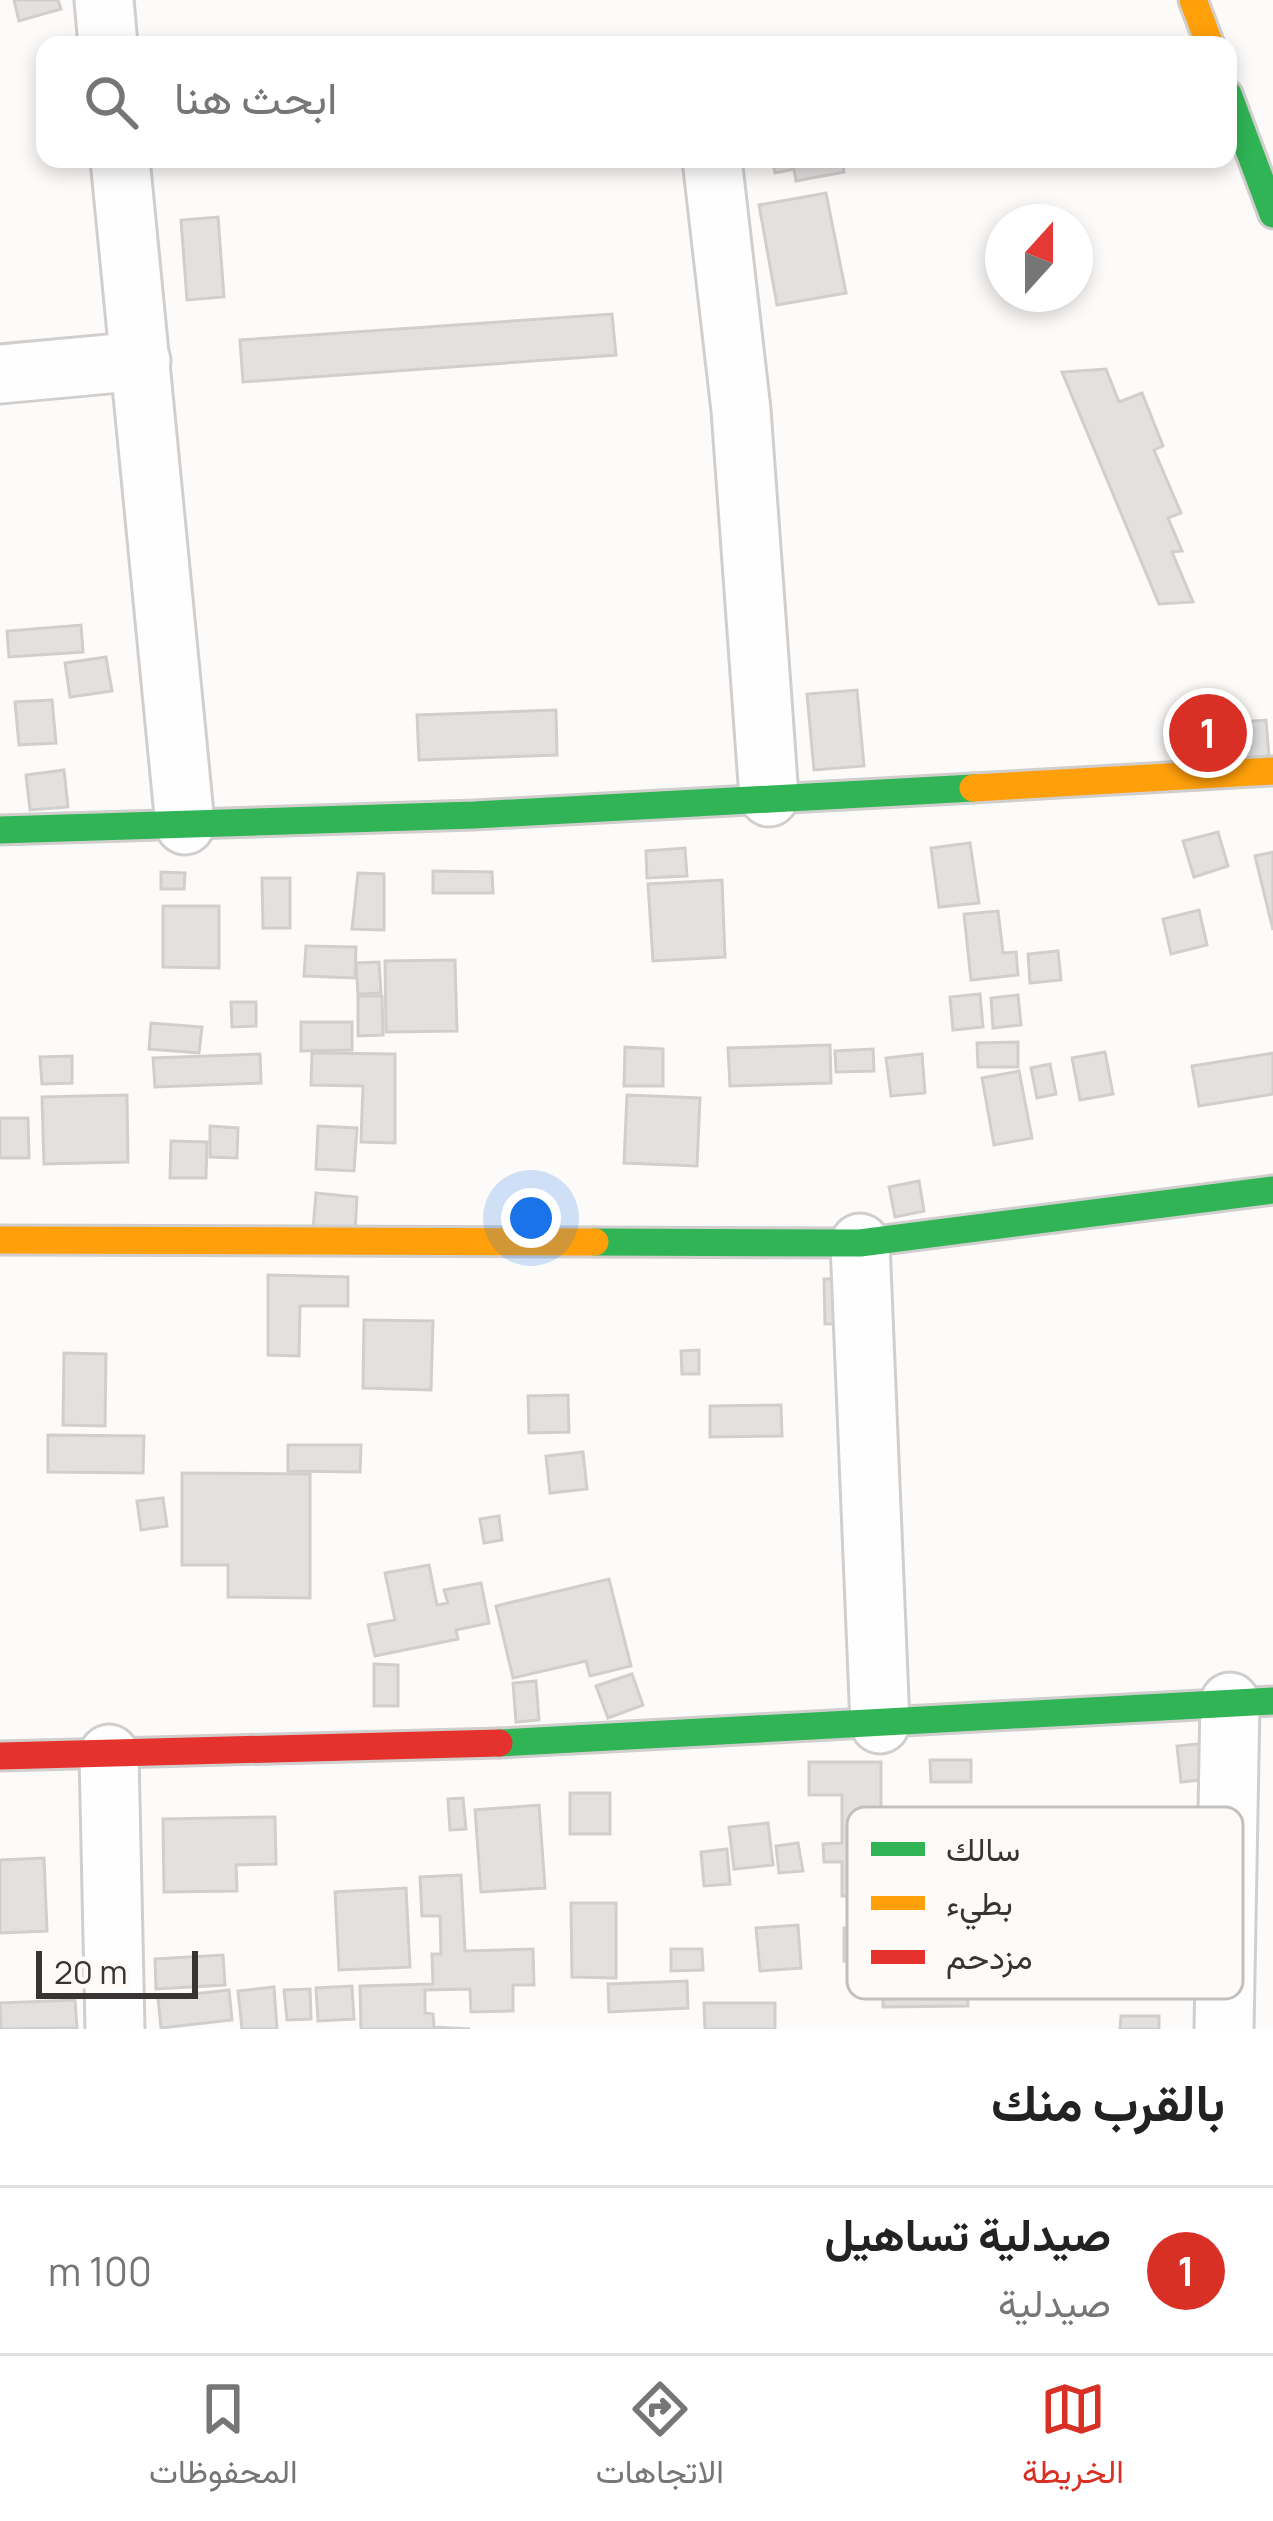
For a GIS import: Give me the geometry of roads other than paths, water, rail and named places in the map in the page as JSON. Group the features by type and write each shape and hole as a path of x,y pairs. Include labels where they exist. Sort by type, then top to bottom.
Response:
{"main road":[{"path":"1193,0 1207,36"},
{"path":"1237,118 1273,214"},
{"path":"0,830 185,826 1273,771"},
{"path":"0,1240 860,1243 1273,1190"},
{"path":"0,1756 463,1745 1251,1702"}],"street":[{"path":"104,0 107,36"},
{"path":"121,168 185,826"},
{"path":"713,168 741,410 769,797"},
{"path":"0,374 141,361"},
{"path":"860,1243 880,1724"},
{"path":"1242,1807 1251,1702"},
{"path":"109,1754 115,2029"},
{"path":"1224,2029 1226,1999"}],"place":[{"name":"صيدلية تساهيل","path":"1208,733"}]}
